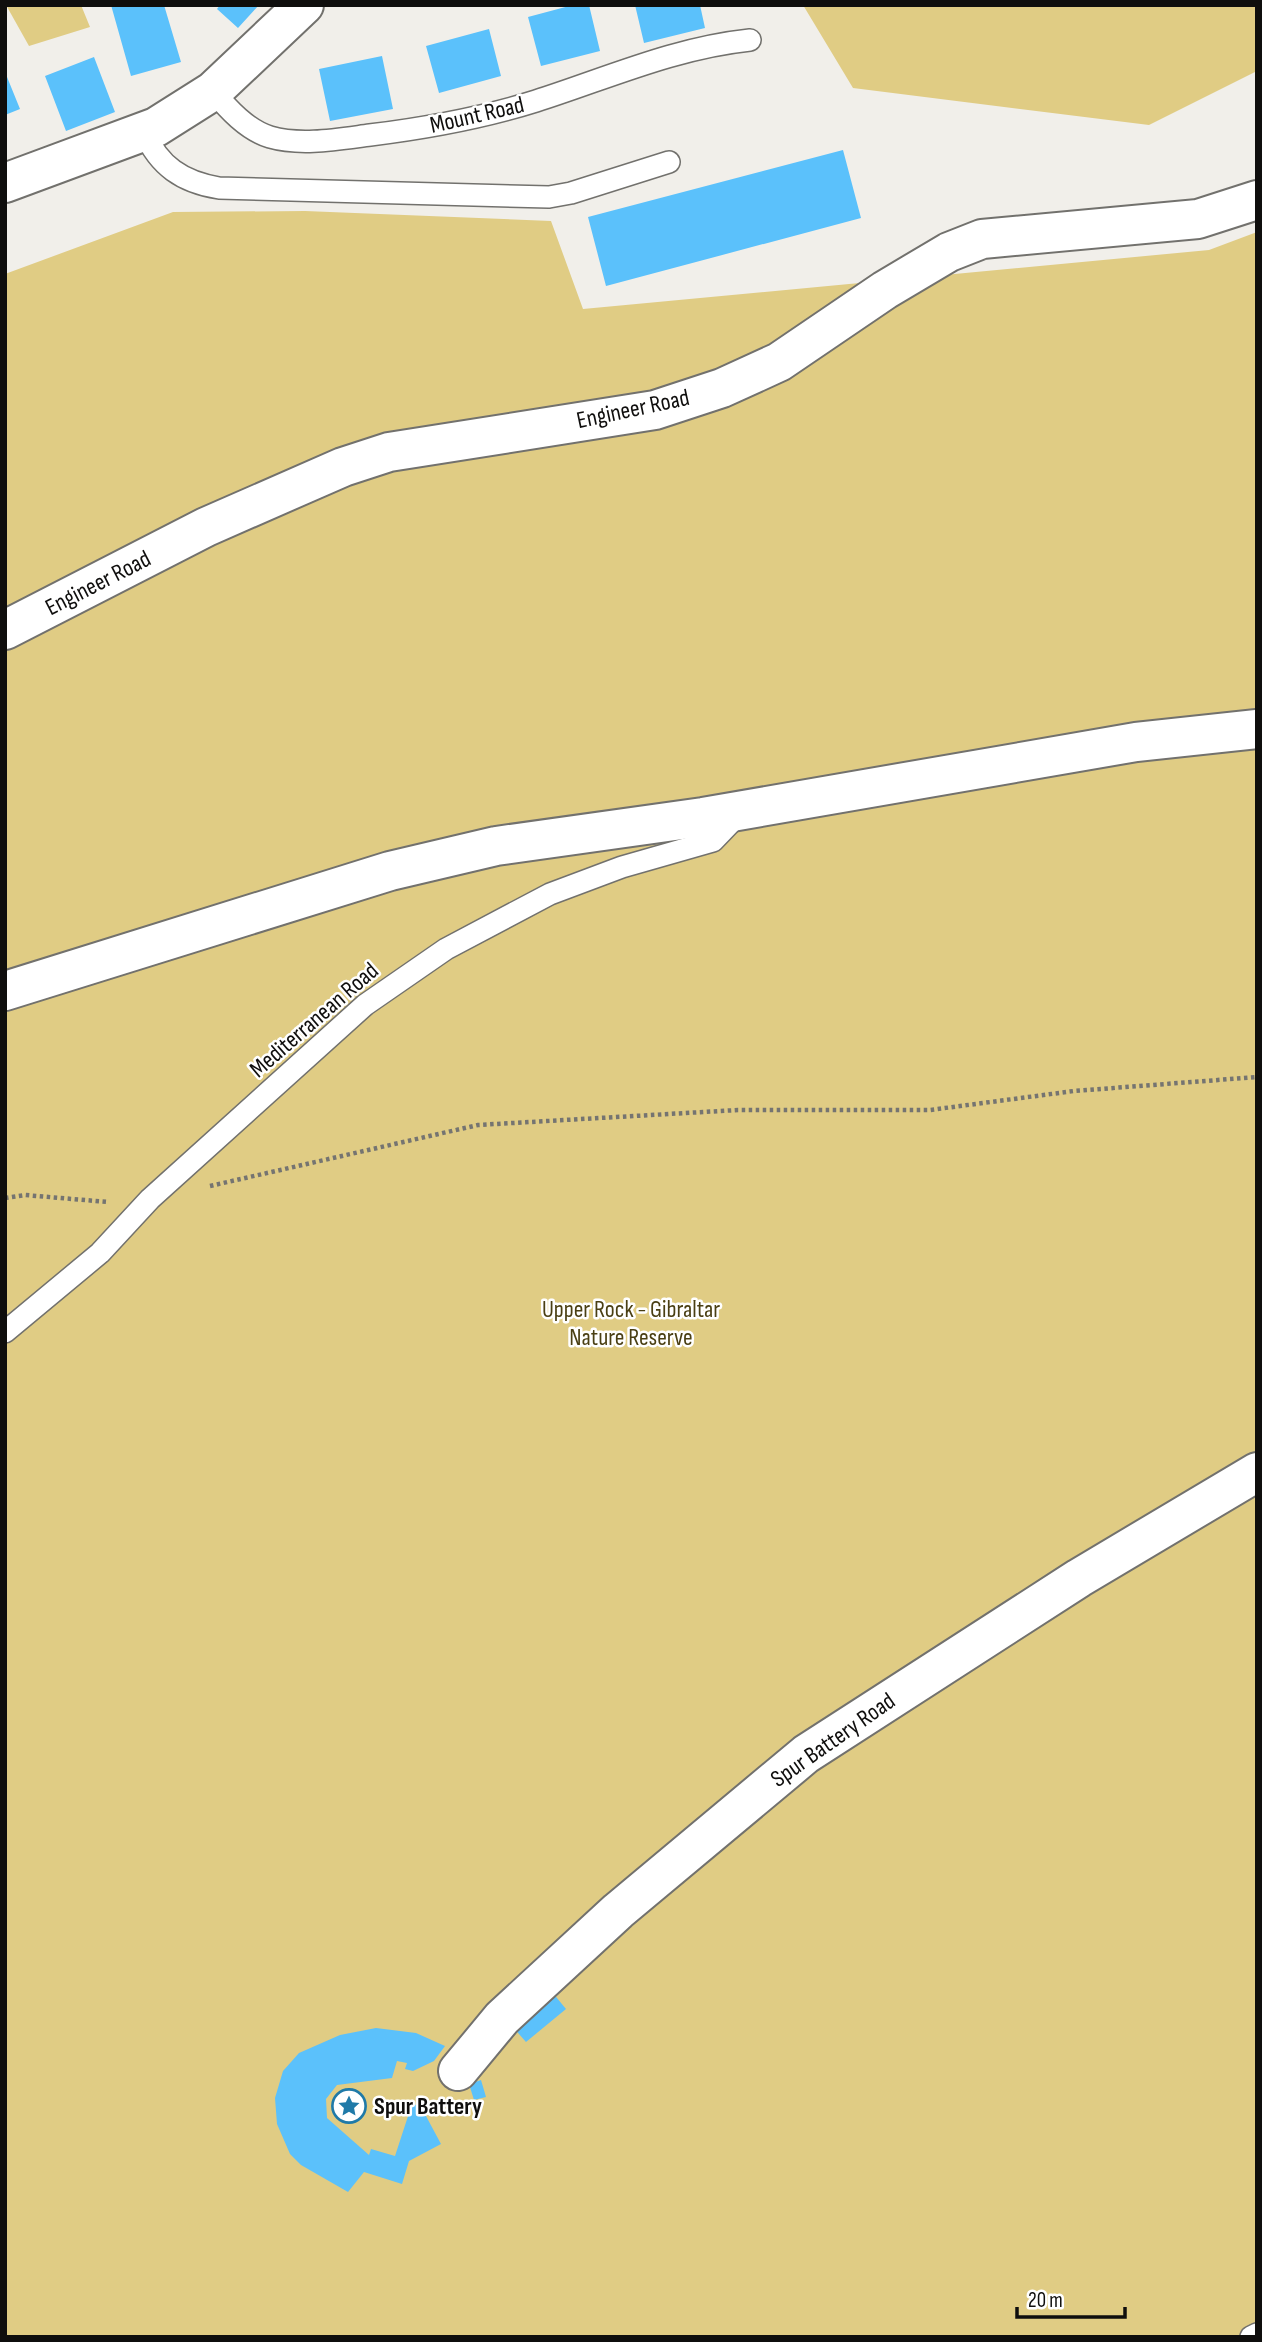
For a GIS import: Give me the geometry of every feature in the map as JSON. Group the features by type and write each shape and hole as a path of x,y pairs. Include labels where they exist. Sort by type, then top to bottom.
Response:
{"street":[{"path":"5,183 144,132 213,90 304,5"},
{"name":"Engineer Road","path":"5,631 206,527 343,467 389,452 655,410 722,388 779,362 885,290 949,252 982,239 1198,219 1257,200"},
{"path":"5,991 390,871 496,846 743,810 1136,741 1257,729"},
{"name":"Spur Battery Road","path":"458,2071 502,2018 609,1920 806,1754 1079,1578 1257,1472"}],"lane":[{"name":"Mount Road","path":"213,90 250,127 271,137 298,140 355,137 468,119 543,98 681,51 750,40"},
{"path":"144,132 155,154 170,169 190,181 219,188 549,197 571,194 669,162"},
{"name":"Mediterranean Road","path":"5,1332 100,1253 150,1199 365,1005 446,949 550,894 622,867 713,841 743,810"},
{"path":"1251,2337 1257,2334"}],"path":[{"path":"5,1198 25,1195 103,1203 150,1199 478,1125 738,1110 930,1110 1074,1091 1257,1077"}],"green space":[{"path":"6,5 81,5 90,27 29,46"},
{"path":"803,5 1257,5 1257,71 1149,125 853,88"},
{"name":"Upper Rock - Gibraltar Nature Reserve","path":"305,211 551,221 583,309 1209,250 1257,232 1257,2337 5,2337 5,274 173,212"}],"building":[{"path":"111,5 164,5 181,62 131,76"},
{"path":"220,5 259,5 238,28 217,9"},
{"path":"573,5 589,5 600,51 541,66 528,17"},
{"path":"635,5 700,5 705,28 644,43"},
{"path":"489,29 501,76 439,93 426,46"},
{"path":"382,56 393,109 330,121 319,69"},
{"path":"94,57 115,112 66,131 45,76"},
{"path":"5,72 20,109 5,115"},
{"path":"843,150 861,218 606,286 588,217"},
{"path":"552,1992 566,2009 526,2042 512,2026"},
{"path":"376,2028 416,2033 445,2046 434,2061 413,2071 405,2069 407,2063 397,2061 392,2078 337,2085 326,2099 327,2118 369,2155 371,2149 395,2156 411,2107 419,2103 441,2144 409,2161 402,2184 364,2172 348,2192 301,2165 290,2154 277,2124 275,2098 283,2071 299,2053 340,2035"},
{"path":"481,2080 486,2097 474,2100 469,2084"}],"place":[{"name":"Spur Battery","path":"349,2106"}]}
